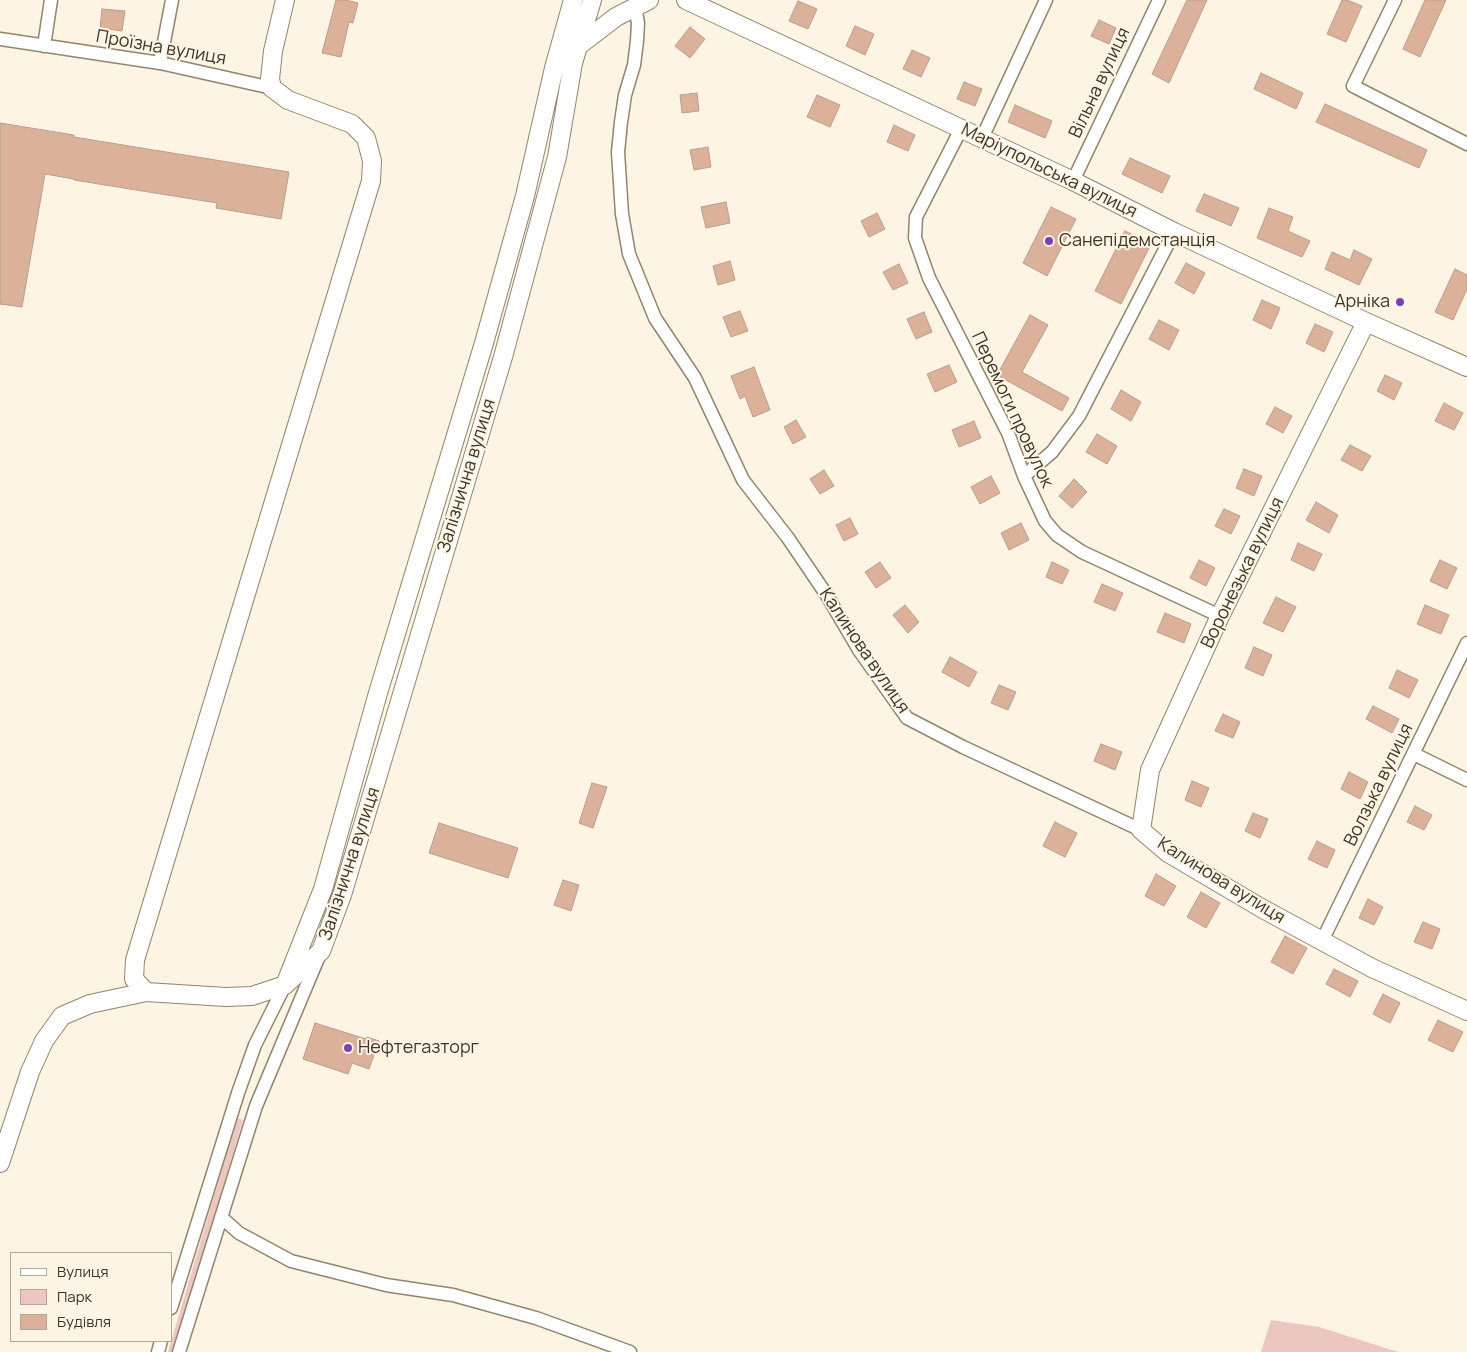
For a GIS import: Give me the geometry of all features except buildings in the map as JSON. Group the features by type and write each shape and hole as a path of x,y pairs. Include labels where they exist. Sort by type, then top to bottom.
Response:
{"street":[{"path":"44,46 51,0"},
{"path":"160,63 172,0"},
{"path":"146,992 134,979 135,960 371,181 372,161 366,138 352,124 288,100 272,88 270,79 285,0"},
{"name":"Залізнична вулиця","path":"285,985 323,889 378,694 481,352 525,196 554,68 573,0"},
{"name":"Залізнична вулиця","path":"285,985 321,951 342,895 503,357 557,157 573,63 592,0"},
{"name":"Маріупольська вулиця","path":"686,0 1073,181 1174,232 1366,322 1466,364"},
{"path":"982,138 1046,0"},
{"name":"Вільна вулиця","path":"1073,181 1158,0"},
{"path":"1395,0 1353,86 1467,144"},
{"path":"578,46 616,17 642,4"},
{"name":"Калинова вулиця","path":"642,4 638,23 638,41 621,122 618,152 622,214 628,254 655,318 696,378 743,480 793,546 826,594 859,650 907,718 963,747 1141,830 1168,853 1263,909 1372,968 1467,1011"},
{"name":"Проїзна вулиця","path":"0,39 160,63 272,88"},
{"name":"Перемоги провулок","path":"961,129 916,217 915,238 929,278 1008,433 1024,476 1045,521 1056,536 1082,552 1220,616"},
{"path":"1024,476 1052,452 1079,416 1174,232"},
{"name":"Воронезька вулиця","path":"1141,830 1150,770 1220,616 1366,322"},
{"name":"Волзька вулиця","path":"1322,941 1467,643"},
{"path":"1414,754 1467,780"},
{"path":"180,1352 256,1106 321,951"},
{"path":"0,1163 30,1072 44,1041 62,1016 90,1004 146,992 226,997 252,996 285,985"},
{"path":"172,1305 238,1093 255,1045 285,985"},
{"path":"221,1217 239,1233 291,1261 386,1285 453,1295 536,1318 630,1352"}],"green space":[{"path":"237,1118 243,1120 174,1352 168,1352"},
{"path":"1271,1320 1319,1327 1398,1352 1261,1352"}],"place":[{"name":"Санепідемстанція","path":"1049,241"},
{"name":"Арніка","path":"1400,302"},
{"name":"Нефтегазторг","path":"348,1048"}]}
